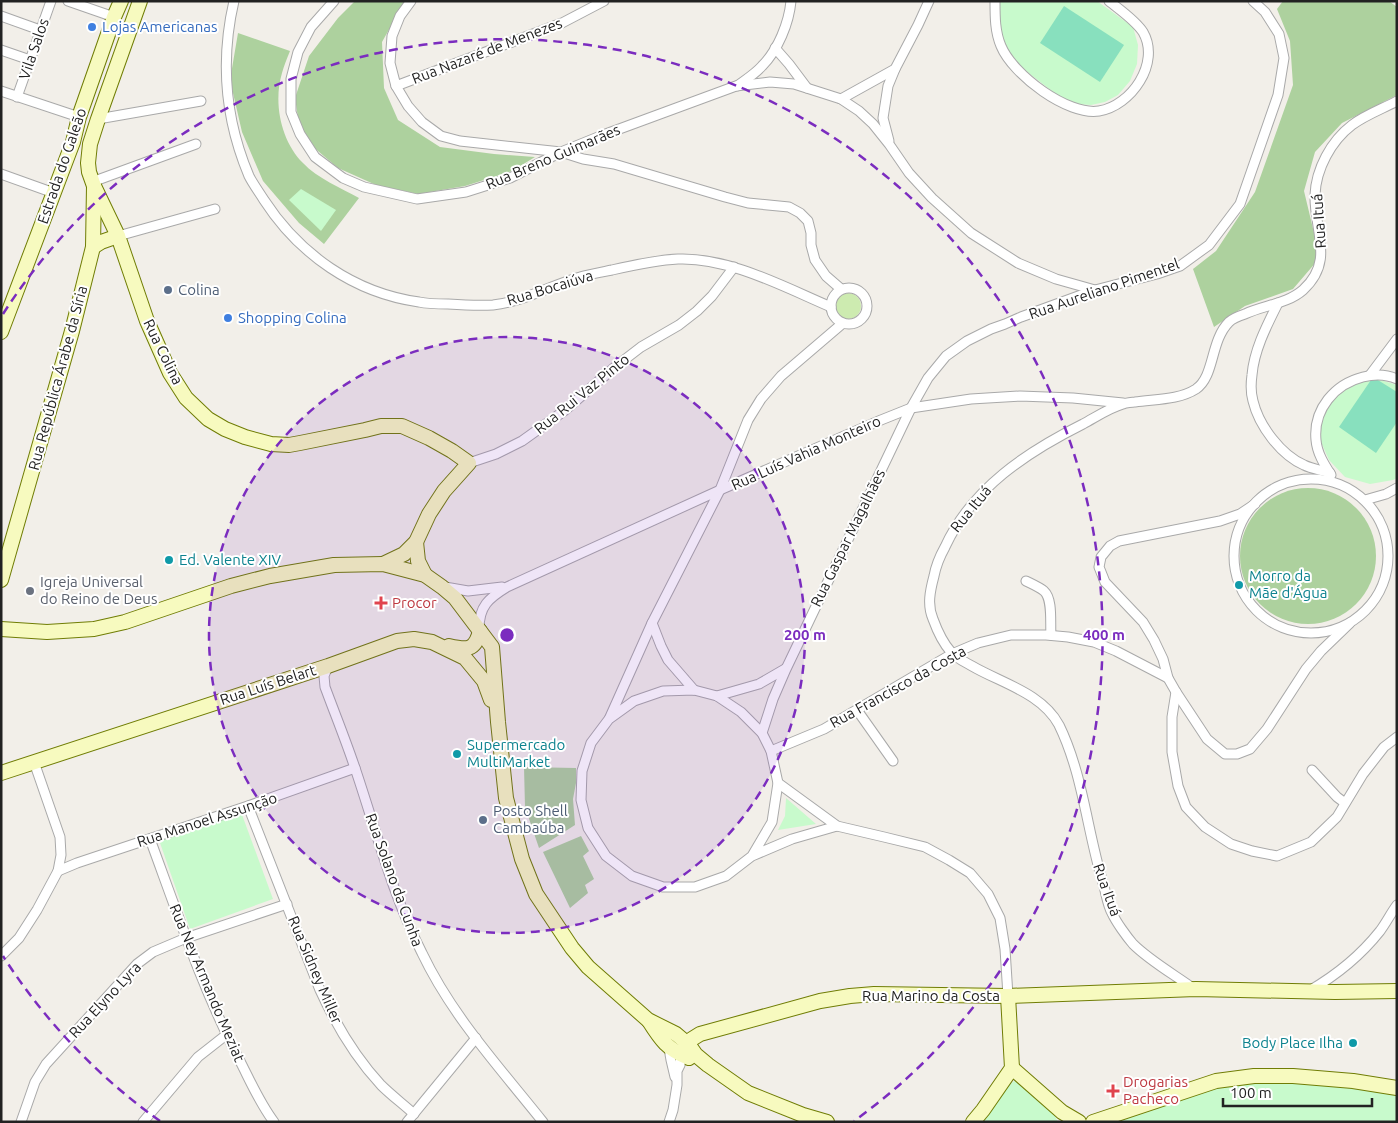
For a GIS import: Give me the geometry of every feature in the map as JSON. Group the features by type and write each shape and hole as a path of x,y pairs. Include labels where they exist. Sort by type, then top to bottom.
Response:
{"street":[{"name":"Vila Salos","path":"17,97 51,1"},
{"path":"68,1 114,18"},
{"name":"Estrada do Galeão","path":"1,332 73,142 79,117 121,1"},
{"name":"Estrada do Galeão","path":"92,180 88,163 90,144 140,1"},
{"name":"Rua Bocaiúva","path":"234,1 227,35 225,63 228,103 236,139 250,178 271,211 301,246 328,268 355,283 387,295 419,302 494,305 518,299 580,277 639,264 678,259 710,262 734,267 831,307"},
{"name":"Rua Breno Guimarães","path":"334,1 311,27 298,52 291,79 291,112 300,134 315,157 343,178 364,187 418,199 466,192 510,178 561,152 736,86 770,82 794,84 841,99 860,111 889,144 909,173 932,198 971,233 1018,263 1056,279 1095,290"},
{"path":"411,1 400,16 392,36 390,63 396,86 408,106 422,122 441,136 460,141 561,152 583,159 614,164 748,203 789,207 800,213 808,221 815,260 826,276 841,289"},
{"name":"Rua Nazaré de Menezes","path":"396,86 562,24 604,1"},
{"path":"736,86 762,66 782,39 791,1"},
{"name":"Rua Breno Guimarães","path":"889,144 883,118 888,86 929,1"},
{"path":"995,1 998,37 1002,49 1012,64 1026,78 1054,98 1074,108 1088,111 1100,111 1120,104 1134,90 1143,77 1147,61 1147,46 1143,32 1130,18 1109,1"},
{"name":"Rua Aureliano Pimentel","path":"911,408 928,378 946,356 966,342 991,329 1095,290 1180,266 1210,245 1240,204 1278,95 1284,58 1279,34 1265,12 1253,1"},
{"path":"1,16 40,30"},
{"path":"775,48 807,89"},
{"path":"1,50 30,60"},
{"path":"841,99 895,69"},
{"path":"1,91 79,117"},
{"path":"98,119 201,101"},
{"name":"Rua Ituá","path":"1196,989 1158,964 1132,943 1112,913 1097,863 1080,786 1068,748 1057,722 1043,705 1019,689 952,654 941,637 931,614 929,596 936,566 953,530 982,493 1014,464 1054,438 1124,403 1179,396 1198,388 1206,378 1222,330 1231,320 1300,293 1312,280 1320,265 1322,248 1315,196 1317,179 1324,160 1337,139 1354,123 1397,101"},
{"path":"92,180 196,144"},
{"path":"1,174 54,193"},
{"name":"Rua Colina","path":"92,180 118,236 147,321 170,373 186,398 208,419 225,429 245,437 271,444 300,443 381,426 402,426 429,438 469,463"},
{"name":"Rua República Árabe da Síria","path":"1,580 72,331 92,247 94,221 92,180"},
{"path":"92,247 118,236 215,209"},
{"name":"Rua Rui Vaz Pinto","path":"383,564 404,554 416,542 429,514 444,491 469,463 496,454 522,441 564,411 614,366 641,347 679,325 697,311 712,296 734,267"},
{"path":"855,288 865,298 867,304 866,311 863,318 857,322 843,323 837,320 833,314 832,300 841,289 855,288"},
{"path":"1278,303 1256,355 1252,375 1253,401 1265,430 1287,454 1304,465 1330,473"},
{"path":"837,826 792,839 752,856 726,876 695,887 662,887 632,876 606,856 588,828 581,800 582,771 591,743 609,719 652,623 720,490 748,420 761,399 781,376 843,323"},
{"path":"1370,376 1397,339"},
{"path":"1338,483 1316,479 1293,481 1272,489 1240,514 1220,521 1119,541 1110,546 1101,558 1099,567 1105,582 1143,622 1163,659 1168,678 1176,692 1207,739 1225,754 1237,754 1250,749 1266,729 1306,668 1321,650 1372,604 1385,579 1389,551 1382,523 1365,500 1338,483 1330,473 1320,457 1316,439 1317,421 1324,404 1336,389 1352,380 1370,376 1389,376 1397,379"},
{"name":"Rua Luís Vahia Monteiro","path":"507,587 720,490 911,408 971,399 1020,396 1073,398 1124,403"},
{"name":"Rua Gaspar Magalhães","path":"762,733 786,668 911,408"},
{"path":"1365,500 1386,494 1397,488"},
{"path":"1255,504 1242,522 1235,542 1234,557 1234,565 1240,586 1251,605 1267,620 1286,630 1308,634 1330,631 1350,623"},
{"path":"416,542 418,561 425,575"},
{"path":"1,629 48,632 94,629 125,622 231,586 270,576 334,565 383,564 425,575 455,598 492,647 506,798 522,859 536,894 572,948 588,967 648,1020 660,1038 696,1055 748,1093 803,1115 827,1122"},
{"path":"1026,581 1043,590 1050,602 1051,635"},
{"path":"442,587 468,591 507,587"},
{"path":"432,642 465,649 473,646 478,640 480,630 479,618 485,605 491,596 507,587"},
{"path":"652,623 668,660 694,690"},
{"name":"Rua Francisco da Costa","path":"771,751 824,729 952,654 978,643 1011,635 1051,635 1094,642 1116,651 1168,678"},
{"name":"Rua Luís Belart","path":"1,773 328,666 397,641 432,642 466,658 484,681 498,722"},
{"name":"Rua Solano da Cunha","path":"328,666 324,682 407,922 422,954 444,994 476,1038 543,1122"},
{"path":"717,696 759,684 786,668"},
{"path":"609,719 634,701 663,691 694,690 717,696 741,712 762,733 771,751 778,784 772,822 752,856"},
{"path":"1176,692 1172,717 1172,752 1178,786 1186,807 1205,827 1231,844 1252,851 1277,856 1311,842 1337,817 1363,774 1384,747 1397,737"},
{"path":"857,710 893,761"},
{"path":"1,956 12,947 37,910 58,871 61,855 60,837 34,762"},
{"name":"Rua Manoel Assunção","path":"58,871 355,768"},
{"path":"1312,770 1345,803"},
{"path":"778,784 837,826 884,836 925,848 949,860 970,873 988,894 1000,918 1005,949 1012,1068 975,1121"},
{"name":"Rua Sidney Miller","path":"248,806 331,1014 348,1043 365,1066 382,1086 414,1114"},
{"name":"Rua Ney Armando Meziat","path":"150,839 186,938 226,1035 263,1106 274,1122"},
{"name":"Rua Elyno Lyra","path":"21,1122 35,1082 46,1064 137,964 152,952 186,938 287,904"},
{"path":"1308,991 1329,979 1351,960 1379,931 1397,905"},
{"path":"1196,989 1397,991"},
{"name":"Rua Marino da Costa","path":"680,1049 700,1034 836,998 874,994 1008,996 1196,989"},
{"path":"648,1020 676,1034 669,1042 680,1049"},
{"path":"143,1122 198,1057 226,1035"},
{"path":"407,1122 476,1038"},
{"path":"677,1085 671,1060 680,1049"},
{"path":"669,1122 677,1085 680,1049"},
{"path":"1012,1068 1063,1117 1079,1122"},
{"path":"1093,1122 1216,1081 1235,1078 1254,1076 1326,1078 1353,1080 1397,1088"}],"green space":[{"path":"355,1 405,1 382,42 384,88 398,120 440,147 535,157 512,171 465,186 418,194 376,185 338,168 312,146 299,124 295,98 309,56 338,18"},
{"path":"999,1 1097,1 1133,27 1138,45 1137,64 1130,81 1118,95 1105,102 1091,105 1076,104 1062,99 1012,58 999,26"},
{"path":"1283,1 1389,1 1397,7 1397,95 1342,123 1315,152 1304,191 1315,237 1317,261 1293,289 1245,306 1214,327 1193,269 1216,251 1255,192 1293,85 1290,41 1277,9"},
{"path":"1064,6 1124,45 1100,82 1040,43"},
{"path":"238,33 290,51 282,73 278,97 281,121 289,144 303,163 315,173 359,198 324,244 299,223 263,181 242,132 230,80"},
{"path":"301,189 336,210 321,231 289,200"},
{"path":"848,293 857,297 861,306 857,315 848,319 839,315 835,306 839,297"},
{"path":"1373,377 1397,392 1397,422 1376,453 1339,427"},
{"path":"1377,379 1397,385 1397,478 1370,484 1345,477 1329,460 1321,442 1320,431 1325,411 1333,397 1358,381"},
{"path":"1308,488 1334,494 1356,508 1370,530 1376,556 1370,582 1356,604 1334,618 1308,624 1282,618 1260,604 1246,582 1240,556 1246,530 1260,508 1282,494"},
{"path":"524,767 576,768 573,799 575,825 539,848 525,807"},
{"path":"786,798 816,824 778,830 785,816"},
{"path":"241,812 273,899 190,929 159,840"},
{"path":"581,836 589,851 583,856 594,879 585,885 588,893 570,908 543,852"},
{"path":"1253,1080 1360,1084 1397,1091 1397,1122 1101,1122 1216,1084"},
{"path":"1014,1081 1040,1098 1055,1115 1058,1122 983,1122 984,1117 1003,1090"}],"place":[{"name":"Lojas Americanas","path":"92,27"},
{"name":"Colina","path":"168,290"},
{"name":"Shopping Colina","path":"228,318"},
{"name":"Ed. Valente XIV","path":"169,560"},
{"name":"Morro da Mãe d'Água","path":"1239,585"},
{"name":"Igreja Universal do Reino de Deus","path":"30,591"},
{"name":"Procor","path":"381,603"},
{"name":"Supermercado MultiMarket","path":"457,754"},
{"name":"Posto Shell Cambaúba","path":"483,820"},
{"name":"Body Place Ilha","path":"1353,1043"},
{"name":"Drogarias Pacheco","path":"1113,1091"}]}
